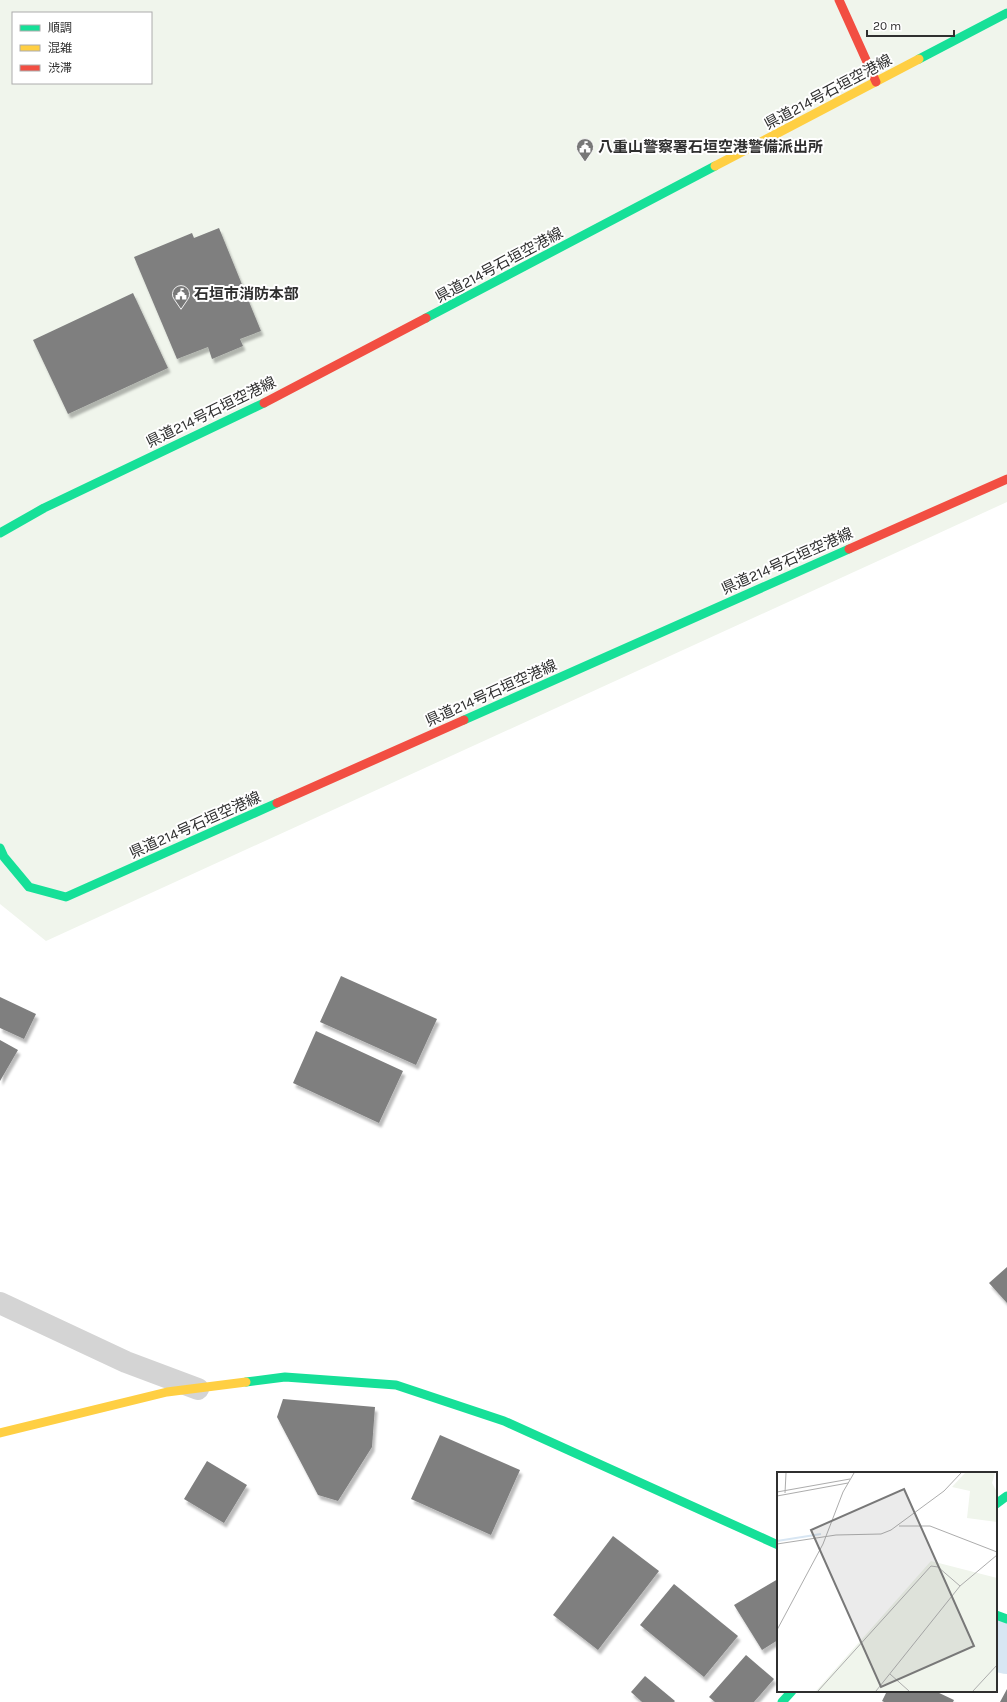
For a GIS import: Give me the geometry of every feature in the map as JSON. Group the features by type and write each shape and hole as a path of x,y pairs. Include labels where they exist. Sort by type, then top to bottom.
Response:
{"main road":[{"path":"839,0 876,82"},
{"name":"県道214号石垣空港線","path":"0,533 44,508 260,405 804,121 1007,13"},
{"name":"県道214号石垣空港線","path":"0,848 4,857 29,887 66,897 1007,479"},
{"path":"0,1433 166,1392 285,1377 396,1386 504,1421 777,1545"},
{"path":"997,1503 1007,1496"},
{"path":"997,1615 1007,1619"},
{"path":"782,1702 791,1692"}],"street":[{"path":"0,1303 126,1362 198,1389"}],"shaded area":[{"path":"0,0 1007,0 1007,502 46,941 0,904"}],"building":[{"path":"219,228 261,331 240,339 243,346 212,359 208,347 177,359 134,257 192,233 194,238"},
{"path":"133,293 168,368 68,414 33,340"},
{"path":"341,976 437,1019 416,1065 320,1022"},
{"path":"0,997 36,1014 24,1039 0,1028"},
{"path":"316,1031 403,1071 379,1123 293,1083"},
{"path":"0,1040 18,1050 0,1081"},
{"path":"1007,1267 1007,1303 989,1283"},
{"path":"283,1399 375,1407 372,1447 338,1501 318,1495 277,1417"},
{"path":"440,1435 520,1470 491,1535 411,1499"},
{"path":"207,1461 247,1485 224,1523 184,1499"},
{"path":"613,1536 659,1571 598,1650 553,1615"},
{"path":"777,1580 777,1641 762,1650 734,1605"},
{"path":"674,1584 738,1636 704,1677 640,1625"},
{"path":"746,1655 774,1679 754,1702 715,1702 709,1697"},
{"path":"645,1676 675,1701 642,1702 631,1692"},
{"path":"1007,1689 1007,1702 1000,1702"},
{"path":"886,1692 937,1692 954,1700 953,1702 882,1701"}],"waterway":[{"path":"997,1645 1007,1648"}],"traffic: fast":[{"path":"919,59 1007,13"},
{"path":"426,318 715,166"},
{"path":"0,533 44,508 264,403"},
{"path":"464,720 849,549"},
{"path":"0,848 4,857 29,887 66,897 277,803"},
{"path":"246,1382 285,1377 396,1385 504,1421 777,1545"},
{"path":"997,1503 1007,1496"},
{"path":"997,1615 1007,1619"},
{"path":"782,1702 791,1692"}],"traffic: slow":[{"path":"715,166 919,59"},
{"path":"0,1433 167,1392 246,1382"}],"traffic: jam":[{"path":"839,0 876,82"},
{"path":"264,403 426,318"},
{"path":"849,549 1007,479"},
{"path":"277,803 464,720"}],"place":[{"name":"八重山警察署石垣空港警備派出所","path":"585,162"},
{"name":"石垣市消防本部","path":"181,309"}]}
